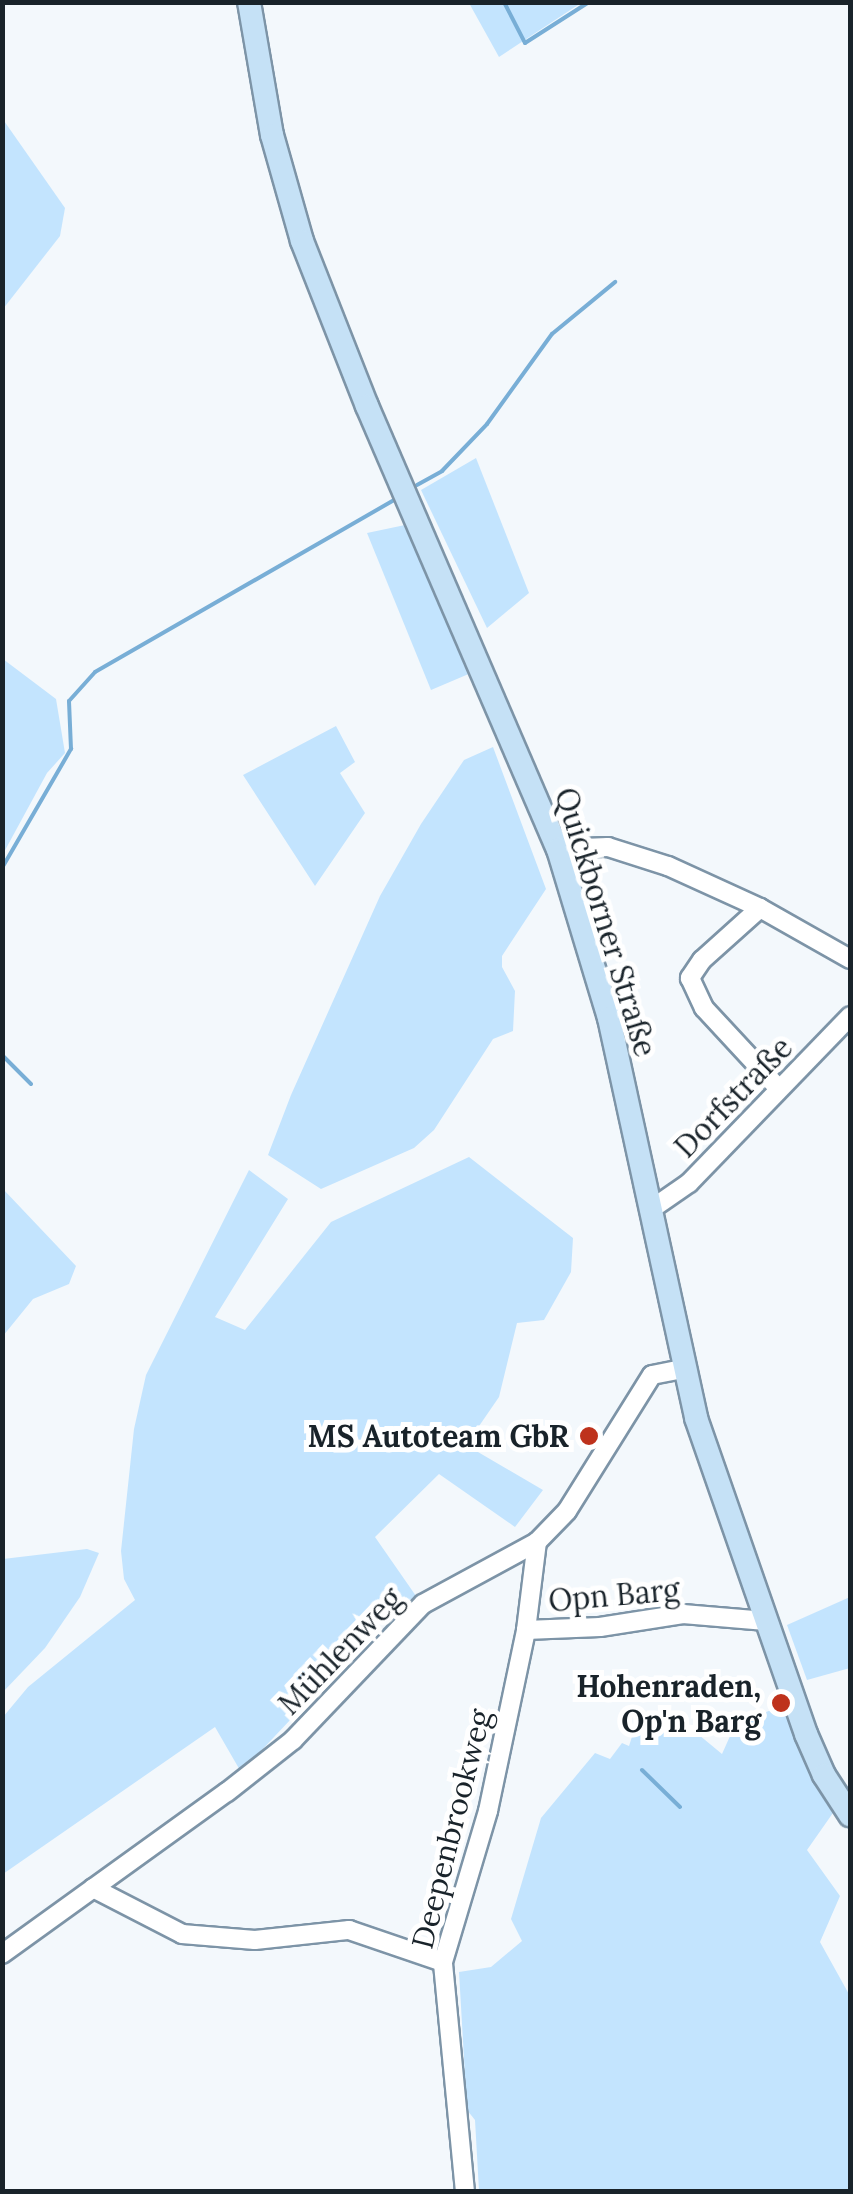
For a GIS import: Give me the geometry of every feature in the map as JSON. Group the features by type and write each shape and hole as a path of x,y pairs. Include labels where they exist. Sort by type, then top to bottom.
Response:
{"main road":[{"name":"Quickborner Straße","path":"249,2 272,135 302,241 367,406 558,849 609,1018 684,1369 806,1734 824,1775 850,1815"}],"street":[{"path":"558,849 608,847 668,866 760,908 850,960"},
{"path":"760,908 702,960 690,978 704,1008 778,1088"},
{"name":"Dorfstraße","path":"650,1210 689,1182 850,1016"},
{"name":"Mühlenweg","path":"2,1954 293,1740 423,1604 538,1542 566,1510 652,1375 684,1369"},
{"name":"Deepenbrookweg","path":"465,2192 443,1962 488,1811 526,1630 538,1542"},
{"name":"Opn Barg","path":"526,1630 600,1627 683,1614 766,1621"},
{"path":"93,1888 182,1934 255,1940 349,1930 443,1962"}],"shaded area":[{"path":"469,3 581,3 499,57"},
{"path":"2,118 65,208 60,236 3,309"},
{"path":"476,458 529,593 487,628 421,490"},
{"path":"405,525 471,673 431,690 367,533"},
{"path":"3,659 56,699 65,753 47,773 3,854"},
{"path":"336,726 355,762 340,773 365,813 315,886 243,775"},
{"path":"493,747 546,889 502,956 502,967 515,991 513,1031 493,1039 434,1130 414,1148 321,1189 268,1155 291,1095 380,896 421,824 464,760"},
{"path":"469,1157 573,1238 571,1272 544,1320 517,1323 499,1397 466,1445 543,1490 515,1527 439,1474 375,1537 416,1596 391,1613 241,1772 215,1727 3,1874 3,1717 28,1687 135,1600 124,1579 121,1551 134,1429 146,1375 249,1170 288,1199 215,1317 245,1330 331,1222"},
{"path":"3,1189 76,1266 69,1284 33,1299 3,1336"},
{"path":"87,1549 99,1553 80,1597 45,1648 3,1692 3,1559"},
{"path":"850,1597 850,1668 807,1680 787,1625"},
{"path":"788,1703 835,1810 807,1850 840,1896 820,1942 850,1996 850,2191 479,2191 475,2120 467,2110 459,1972 491,1967 522,1941 511,1919 541,1818 595,1753 610,1759 622,1743 629,1746 639,1715 660,1725 670,1711 722,1754 735,1725"}],"waterway":[{"path":"504,2 525,43 589,2"},
{"path":"417,485 442,471 487,424 552,334 615,282"},
{"path":"2,868 71,749 69,701 95,672 396,499"},
{"path":"2,1055 31,1084"},
{"path":"642,1770 680,1807"}],"place":[{"name":"MS Autoteam GbR","path":"589,1436"},
{"name":"Hohenraden, Op'n Barg","path":"781,1703"}]}
